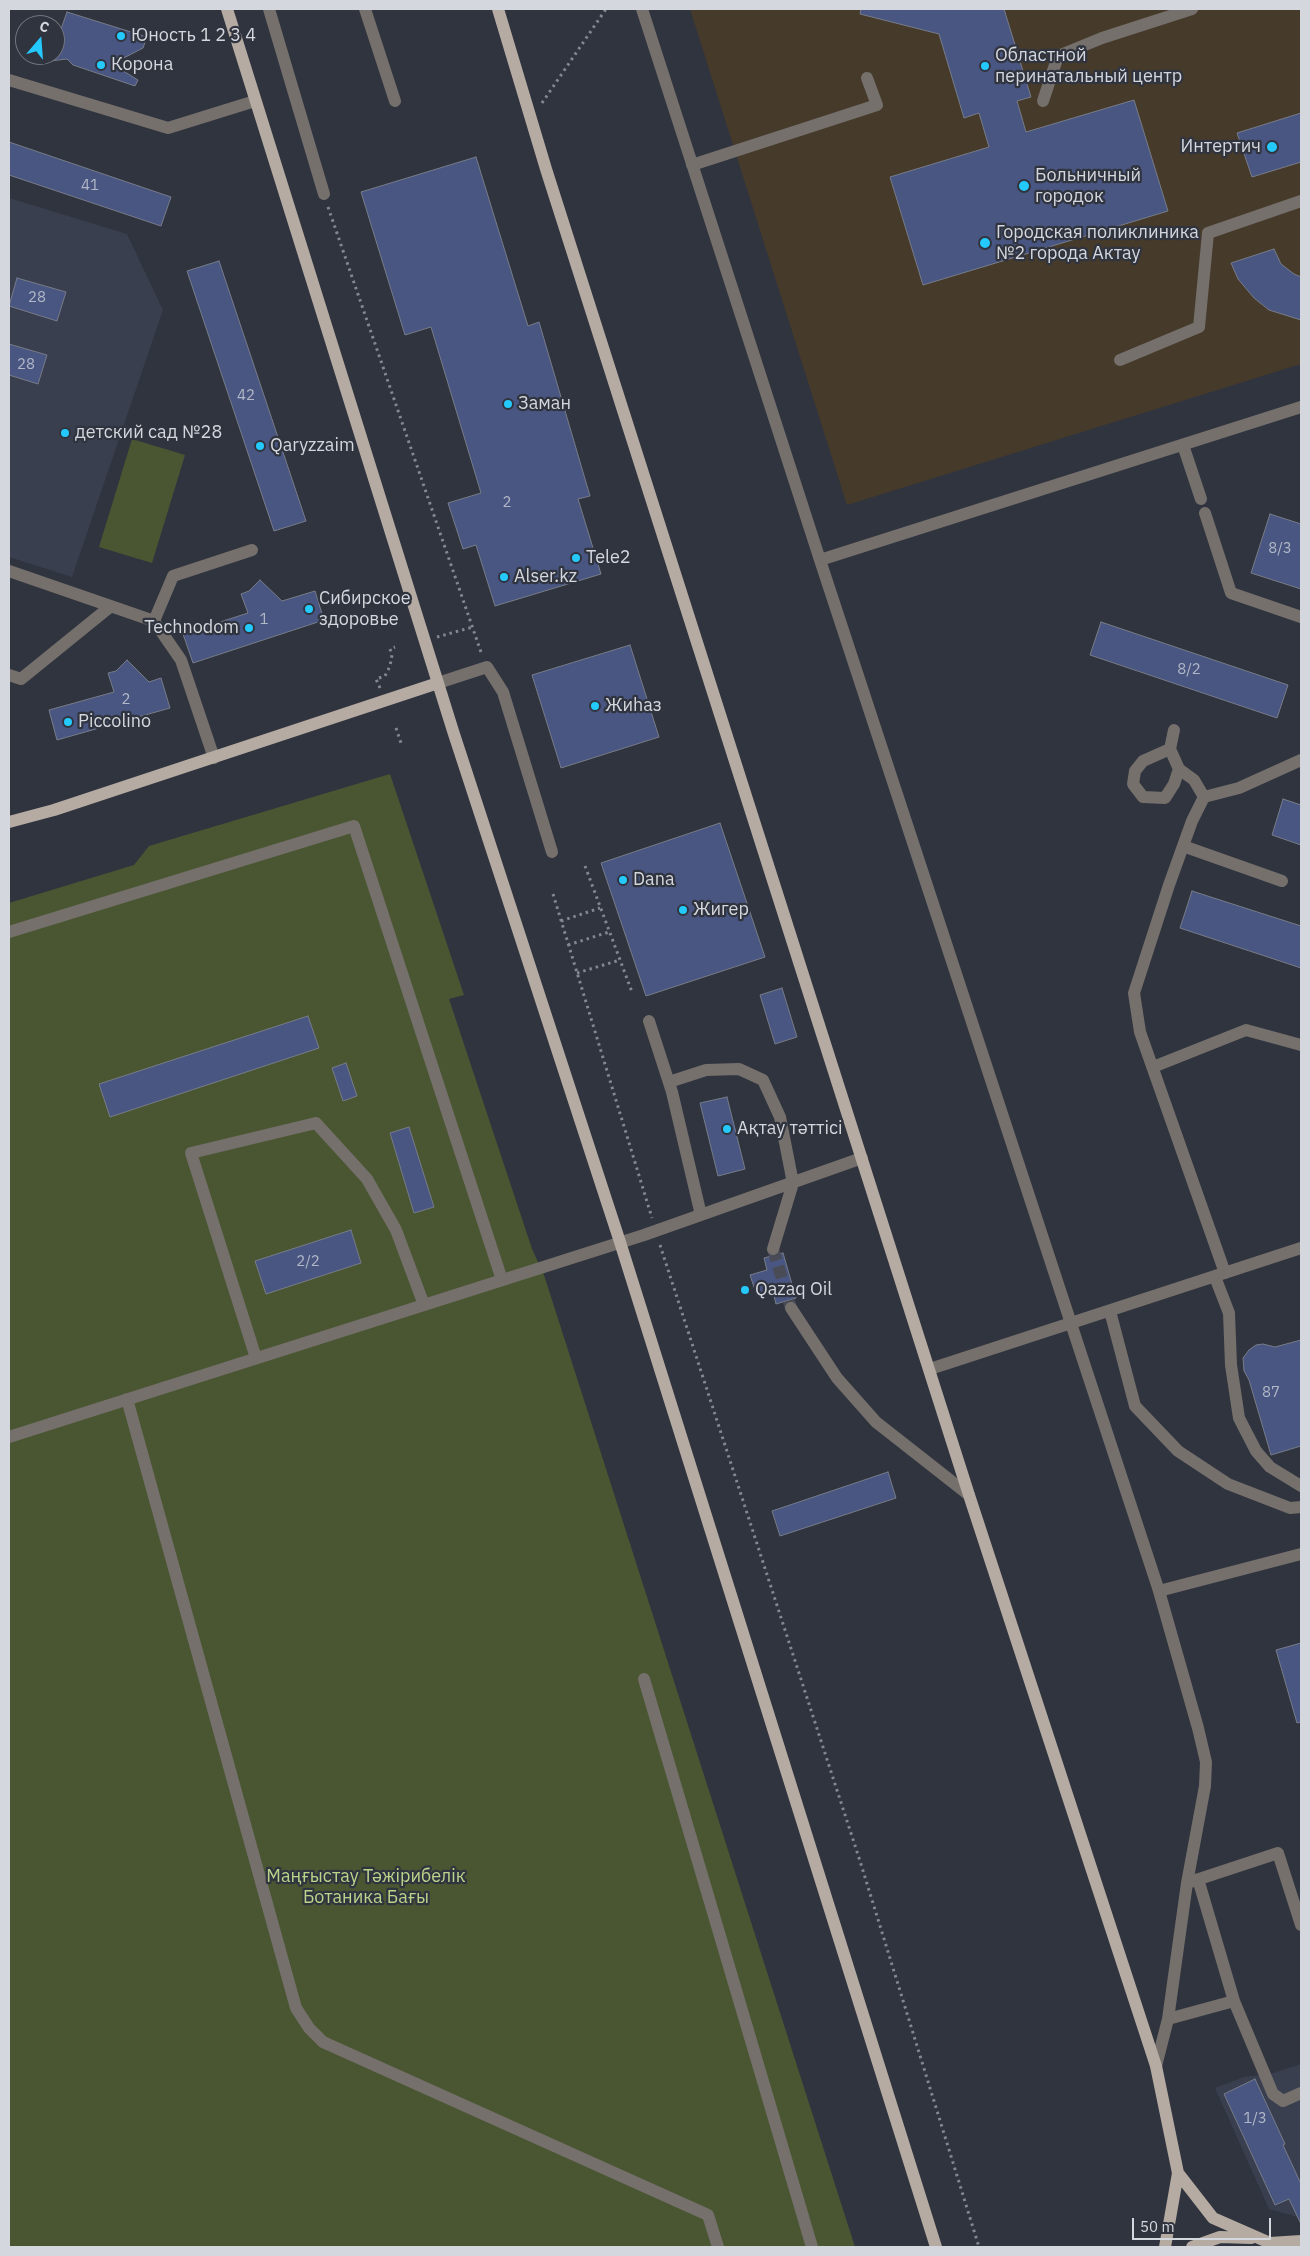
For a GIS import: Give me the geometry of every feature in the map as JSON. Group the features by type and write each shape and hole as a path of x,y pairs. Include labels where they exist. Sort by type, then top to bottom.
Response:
{"main road":[{"path":"228,9 255,102 438,683 620,1242 936,2247"},
{"path":"498,9 530,120 969,1495 1156,2066 1178,2173 1165,2247"},
{"path":"9,822 54,810 438,683"},
{"path":"1178,2173 1214,2218 1273,2245"},
{"path":"1192,2247 1220,2237 1245,2236 1273,2245 1301,2241"}],"street":[{"path":"269,9 324,194"},
{"path":"365,9 395,101"},
{"path":"642,9 820,560 1159,1591 1206,1762 1193,1881 1168,2019 1156,2066"},
{"path":"1043,101 1058,56 1159,14 1192,9"},
{"path":"692,165 877,105 867,78"},
{"path":"9,80 168,128 255,102"},
{"path":"1120,360 1199,327 1208,233 1301,201"},
{"path":"820,560 1301,407"},
{"path":"1183,445 1200,498"},
{"path":"1205,513 1231,593 1301,616"},
{"path":"154,621 173,576 252,550"},
{"path":"9,571 154,621 181,660 214,758"},
{"path":"9,675 21,679 111,606"},
{"path":"438,683 487,667 504,692 552,852"},
{"path":"1174,730 1170,749 1179,769 1194,780 1204,797"},
{"path":"1170,749 1143,761 1135,771 1133,784 1144,797 1165,798 1174,784 1179,769"},
{"path":"1204,797 1239,788 1301,762"},
{"path":"1204,797 1183,846 1134,993 1140,1032 1220,1275 1229,1313 1231,1365 1239,1418 1256,1451 1270,1467 1301,1486"},
{"path":"9,932 354,826 502,1280"},
{"path":"1183,846 1282,881"},
{"path":"649,1021 669,1082 702,1215"},
{"path":"1152,1067 1246,1030 1301,1044"},
{"path":"669,1082 706,1070 739,1070 763,1080 780,1117 793,1183 773,1250"},
{"path":"256,1358 191,1153 316,1123 367,1180 396,1230 424,1305"},
{"path":"9,1437 656,1231 862,1158"},
{"path":"930,1369 1301,1248"},
{"path":"791,1308 837,1378 876,1422 969,1495"},
{"path":"1110,1311 1134,1406 1178,1451 1228,1484 1290,1508 1301,1507"},
{"path":"127,1400 296,2008 309,2028 323,2042 708,2214 718,2247"},
{"path":"1159,1591 1301,1554"},
{"path":"644,1679 812,2247"},
{"path":"1193,1881 1278,1853 1301,1925"},
{"path":"1193,1881 1234,2001 1273,2094 1283,2101 1301,2093"},
{"path":"1168,2019 1234,2001"}],"path":[{"path":"530,120 606,9"},
{"path":"324,194 487,667"},
{"path":"437,637 473,627"},
{"path":"382,693 376,679 385,676 390,666 392,655 390,649 395,648"},
{"path":"396,728 402,746"},
{"path":"584,866 632,992"},
{"path":"553,894 697,1363 857,1851 979,2247"},
{"path":"561,921 600,908"},
{"path":"568,945 609,932"},
{"path":"577,973 620,960"}],"shaded area":[{"name":"Больничный городок","path":"690,9 1301,9 1301,364 847,505"},
{"name":"детский сад №28","path":"9,198 127,234 163,310 72,577 9,557"},
{"path":"1301,2064 1301,2218 1269,2209 1215,2088 1244,2077 1270,2074"}],"green space":[{"path":"132,439 185,455 152,563 99,547"},
{"name":"Маңғыстау Тәжірибелік Ботаника Бағы","path":"390,774 464,995 449,999 532,1249 544,1275 855,2247 9,2247 9,903 134,865 149,846"}],"building":[{"path":"861,9 1004,9 1031,97 1017,101 1026,132 1134,100 1168,211 923,285 890,177 989,147 979,113 964,118 939,34 860,14"},
{"path":"67,12 147,37 143,48 112,64 138,80 135,86 73,65 65,59 65,18"},
{"name":"Интертич","path":"1301,113 1301,162 1252,177 1237,133"},
{"path":"9,142 171,197 161,226 9,175"},
{"path":"476,157 528,326 539,322 590,496 578,499 601,574 495,606 476,545 463,549 448,503 481,493 431,327 405,335 361,192"},
{"path":"1274,249 1281,264 1301,277 1301,320 1269,310 1254,298 1238,279 1231,263"},
{"path":"219,261 306,521 274,531 187,271"},
{"path":"17,278 66,292 57,321 9,306"},
{"path":"9,344 47,355 38,384 9,375"},
{"path":"1270,514 1301,524 1301,589 1251,573"},
{"path":"260,580 282,601 315,591 324,620 193,663 183,634 248,613 241,594 249,591"},
{"path":"1101,622 1288,685 1277,718 1090,655"},
{"name":"Жиhаз","path":"630,645 659,737 561,768 532,675"},
{"path":"127,660 149,682 161,678 170,708 57,740 49,710 114,692 108,673 116,671"},
{"path":"1283,799 1301,805 1301,845 1272,835"},
{"name":"Жигер","path":"720,823 765,957 646,996 601,863"},
{"path":"1192,891 1301,926 1301,968 1180,928"},
{"path":"782,988 797,1037 775,1044 760,995"},
{"path":"308,1016 319,1048 110,1117 99,1084"},
{"path":"346,1063 357,1096 343,1101 332,1068"},
{"path":"727,1097 745,1169 718,1176 700,1103"},
{"path":"409,1127 434,1207 414,1213 390,1133"},
{"path":"351,1230 361,1263 266,1294 255,1261"},
{"path":"783,1253 796,1298 776,1304 773,1292 757,1296 750,1275 767,1270 764,1258"},
{"path":"1301,1340 1301,1446 1271,1455 1249,1380 1244,1371 1243,1358 1256,1345 1263,1344 1275,1347"},
{"path":"888,1472 896,1498 780,1536 772,1511"},
{"path":"1301,1643 1301,1722 1297,1723 1276,1650"},
{"path":"1255,2079 1301,2184 1301,2224 1289,2199 1275,2205 1224,2094"}],"tunnel":[{"path":"773,1249 791,1308"}],"place":[{"name":"Юность 1 2 3 4","path":"121,36"},
{"name":"Корона","path":"101,65"},
{"name":"Областной перинатальный центр","path":"985,66"},
{"name":"Интертич","path":"1272,147"},
{"name":"Больничный городок","path":"1024,186"},
{"name":"Городская поликлиника №2 города Актау","path":"985,243"},
{"name":"Заман","path":"508,404"},
{"name":"детский сад №28","path":"65,433"},
{"name":"Qaryzzaim","path":"260,446"},
{"name":"Tele2","path":"576,558"},
{"name":"Alser.kz","path":"504,577"},
{"name":"Сибирское здоровье","path":"309,609"},
{"name":"Technodom","path":"249,628"},
{"name":"Жиhаз","path":"595,706"},
{"name":"Piccolino","path":"68,722"},
{"name":"Dana","path":"623,880"},
{"name":"Жигер","path":"683,910"},
{"name":"Ақтау тәттісі","path":"727,1129"},
{"name":"Qazaq Oil","path":"745,1290"}]}
